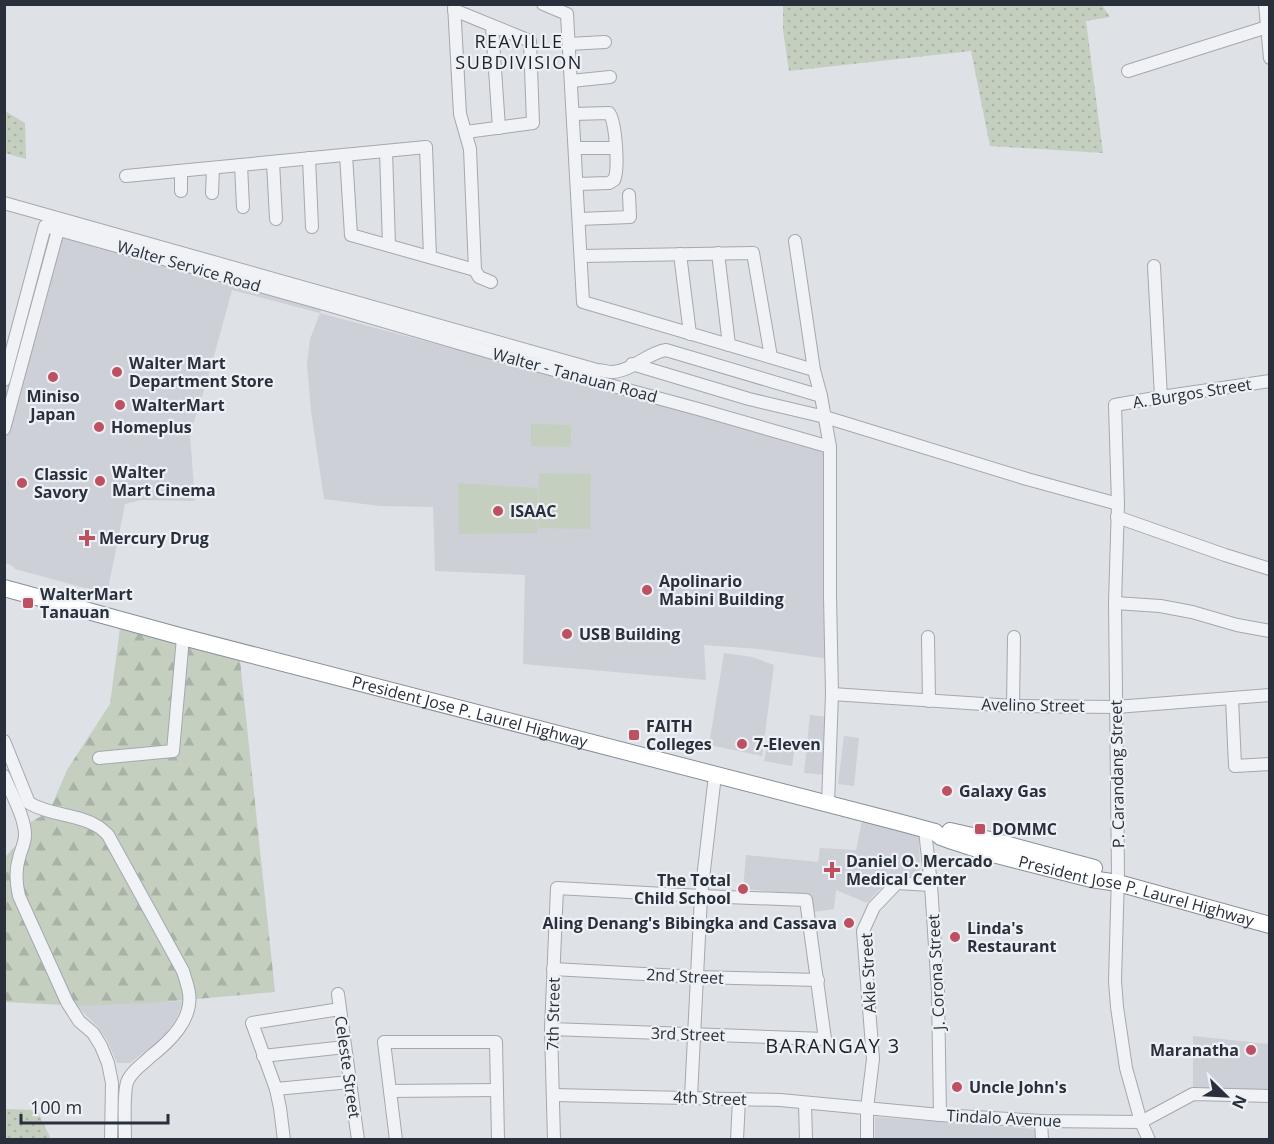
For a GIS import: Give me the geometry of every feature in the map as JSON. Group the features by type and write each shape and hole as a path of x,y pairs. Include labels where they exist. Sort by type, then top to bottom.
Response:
{"highway":[{"name":"President Jose P. Laurel Highway","path":"4,588 183,637 930,831 989,853 1090,879 1118,879 1269,917"},
{"name":"President Jose P. Laurel Highway","path":"1118,879 1269,925"}],"street":[{"path":"1265,4 1269,56"},
{"path":"545,5 567,14 583,303 814,370"},
{"path":"466,132 533,123 530,41 492,26 454,7 460,114 470,149 475,270 479,276 491,282"},
{"path":"1128,70 1268,21"},
{"path":"492,26 498,128"},
{"path":"569,44 605,42"},
{"path":"571,81 610,77"},
{"path":"573,114 609,113 613,118 615,148 614,180 609,183 577,184"},
{"path":"126,176 426,147 430,257"},
{"path":"575,148 615,148"},
{"path":"386,151 389,245"},
{"path":"346,155 351,234 475,270"},
{"path":"309,158 312,227"},
{"path":"273,162 276,219"},
{"path":"241,165 243,207"},
{"path":"212,193 213,168"},
{"path":"181,171 181,191"},
{"path":"579,219 630,217 629,195"},
{"path":"4,203 597,370 612,372 624,369 666,350 821,396"},
{"path":"4,380 45,226 58,230 4,429"},
{"name":"Walter Service Road","path":"58,230 321,303"},
{"path":"795,241 814,370 830,447 832,694 828,804"},
{"path":"718,253 729,345"},
{"path":"581,256 753,253 771,357"},
{"path":"680,254 690,334"},
{"path":"1154,266 1161,397"},
{"name":"Walter - Tanauan Road","path":"321,303 830,447"},
{"path":"632,364 749,399 825,417 1016,476 1118,504"},
{"name":"A. Burgos Street","path":"1115,405 1269,381"},
{"name":"P. Carandang Street","path":"1115,405 1118,504 1115,603 1118,879 1115,979 1126,1068 1141,1122 1149,1140"},
{"path":"1117,517 1269,569"},
{"path":"1115,603 1160,606 1269,631"},
{"path":"99,758 173,751 183,637"},
{"path":"928,637 929,701"},
{"path":"1013,706 1014,637"},
{"name":"Avelino Street","path":"832,694 1013,706 1116,706 1269,695"},
{"path":"1232,698 1235,766 1269,764"},
{"path":"4,741 24,806 21,815 25,833 16,873 19,896 67,1002 79,1021 93,1033 108,1063 112,1083 111,1140"},
{"path":"691,1097 701,896 715,775"},
{"path":"4,776 24,806 84,820 96,825 108,835 183,971 190,995 187,1013 178,1030 159,1050 138,1066 126,1083 125,1140"},
{"name":"J. Corona Street","path":"930,831 938,992 940,1115"},
{"name":"Akle Street","path":"867,1140 867,1108 873,1059 864,930 874,907 897,883 931,885"},
{"name":"7th Street","path":"554,1140 551,1029 557,888 701,896"},
{"path":"701,896 806,900 818,981"},
{"name":"2nd Street","path":"553,969 818,981"},
{"name":"3rd Street","path":"551,1029 825,1039 818,981"},
{"name":"Celeste Street","path":"338,994 358,1140"},
{"path":"284,1140 276,1089 252,1023 340,1009"},
{"path":"396,1140 384,1042 495,1042 498,1140"},
{"path":"263,1056 345,1047"},
{"path":"276,1089 350,1082"},
{"path":"112,1083 126,1083"},
{"path":"390,1091 497,1089"},
{"path":"1141,1122 1193,1094 1269,1096"},
{"name":"4th Street","path":"553,1095 780,1100 867,1108"},
{"path":"737,1140 739,1100"},
{"path":"805,1103 806,1140"},
{"name":"Tindalo Avenue","path":"867,1108 1041,1121 1141,1122"},
{"path":"1041,1121 1042,1140"}],"shaded area":[{"name":"WalterMart","path":"45,212 324,296 320,313 232,290 190,434 195,501 141,500 125,504 107,594 15,569 5,563 5,369"},
{"path":"320,313 827,451 829,659 759,649 704,645 706,680 523,664 525,575 435,571 433,507 380,506 324,499 311,411 307,364 310,339"},
{"path":"724,653 752,657 774,665 762,756 709,745"},
{"path":"810,715 827,717 823,754 828,755 826,775 804,773"},
{"path":"844,736 859,738 854,786 838,784"},
{"path":"769,737 796,741 792,766 764,761"},
{"name":"Daniel O. Mercado Medical Center","path":"863,816 919,832 920,877 893,881 882,887 867,903 836,890 834,909 813,912 801,894 743,889 746,855 818,862 820,848 856,850"},
{"path":"183,1001 176,1020 164,1035 130,1063 117,1063 107,1040 77,1006"},
{"path":"1193,1036 1269,1044 1269,1096 1193,1094"},
{"path":"875,1117 1035,1129 1035,1139 875,1139"}],"green space":[{"path":"783,5 1102,5 1110,17 1086,21 1103,153 990,146 971,51 789,71 783,30"},
{"path":"5,111 25,123 26,159 5,153"},
{"path":"531,424 571,425 571,447 531,446"},
{"path":"539,473 591,474 590,529 538,528"},
{"name":"ISAAC","path":"458,483 538,488 537,533 459,534"},
{"path":"121,620 239,651 275,992 151,1003 83,1006 5,1002 4,858 24,837 23,826 49,812 67,770 110,704"},
{"path":"5,1110 37,1110 51,1139 5,1139"}],"place":[{"name":"Walter Mart Department Store","path":"117,372"},
{"name":"Miniso Japan","path":"53,377"},
{"name":"WalterMart","path":"120,405"},
{"name":"Homeplus","path":"99,427"},
{"name":"Walter Mart Cinema","path":"100,481"},
{"name":"Classic Savory","path":"22,483"},
{"name":"ISAAC","path":"498,511"},
{"name":"Mercury Drug","path":"87,538"},
{"name":"Apolinario Mabini Building","path":"647,590"},
{"name":"WalterMart Tanauan","path":"28,603"},
{"name":"USB Building","path":"567,634"},
{"name":"FAITH Colleges","path":"634,735"},
{"name":"7-Eleven","path":"742,744"},
{"name":"Galaxy Gas","path":"947,791"},
{"name":"DOMMC","path":"980,829"},
{"name":"Daniel O. Mercado Medical Center","path":"832,870"},
{"name":"The Total Child School","path":"743,889"},
{"name":"Aling Denang's Bibingka and Cassava","path":"849,923"},
{"name":"Linda's Restaurant","path":"955,937"},
{"name":"Maranatha","path":"1251,1050"},
{"name":"Uncle John's","path":"957,1087"}],"district":[{"name":"REAVILLE SUBDIVISION","path":"519,52"},
{"name":"BARANGAY 3","path":"833,1046"}]}
